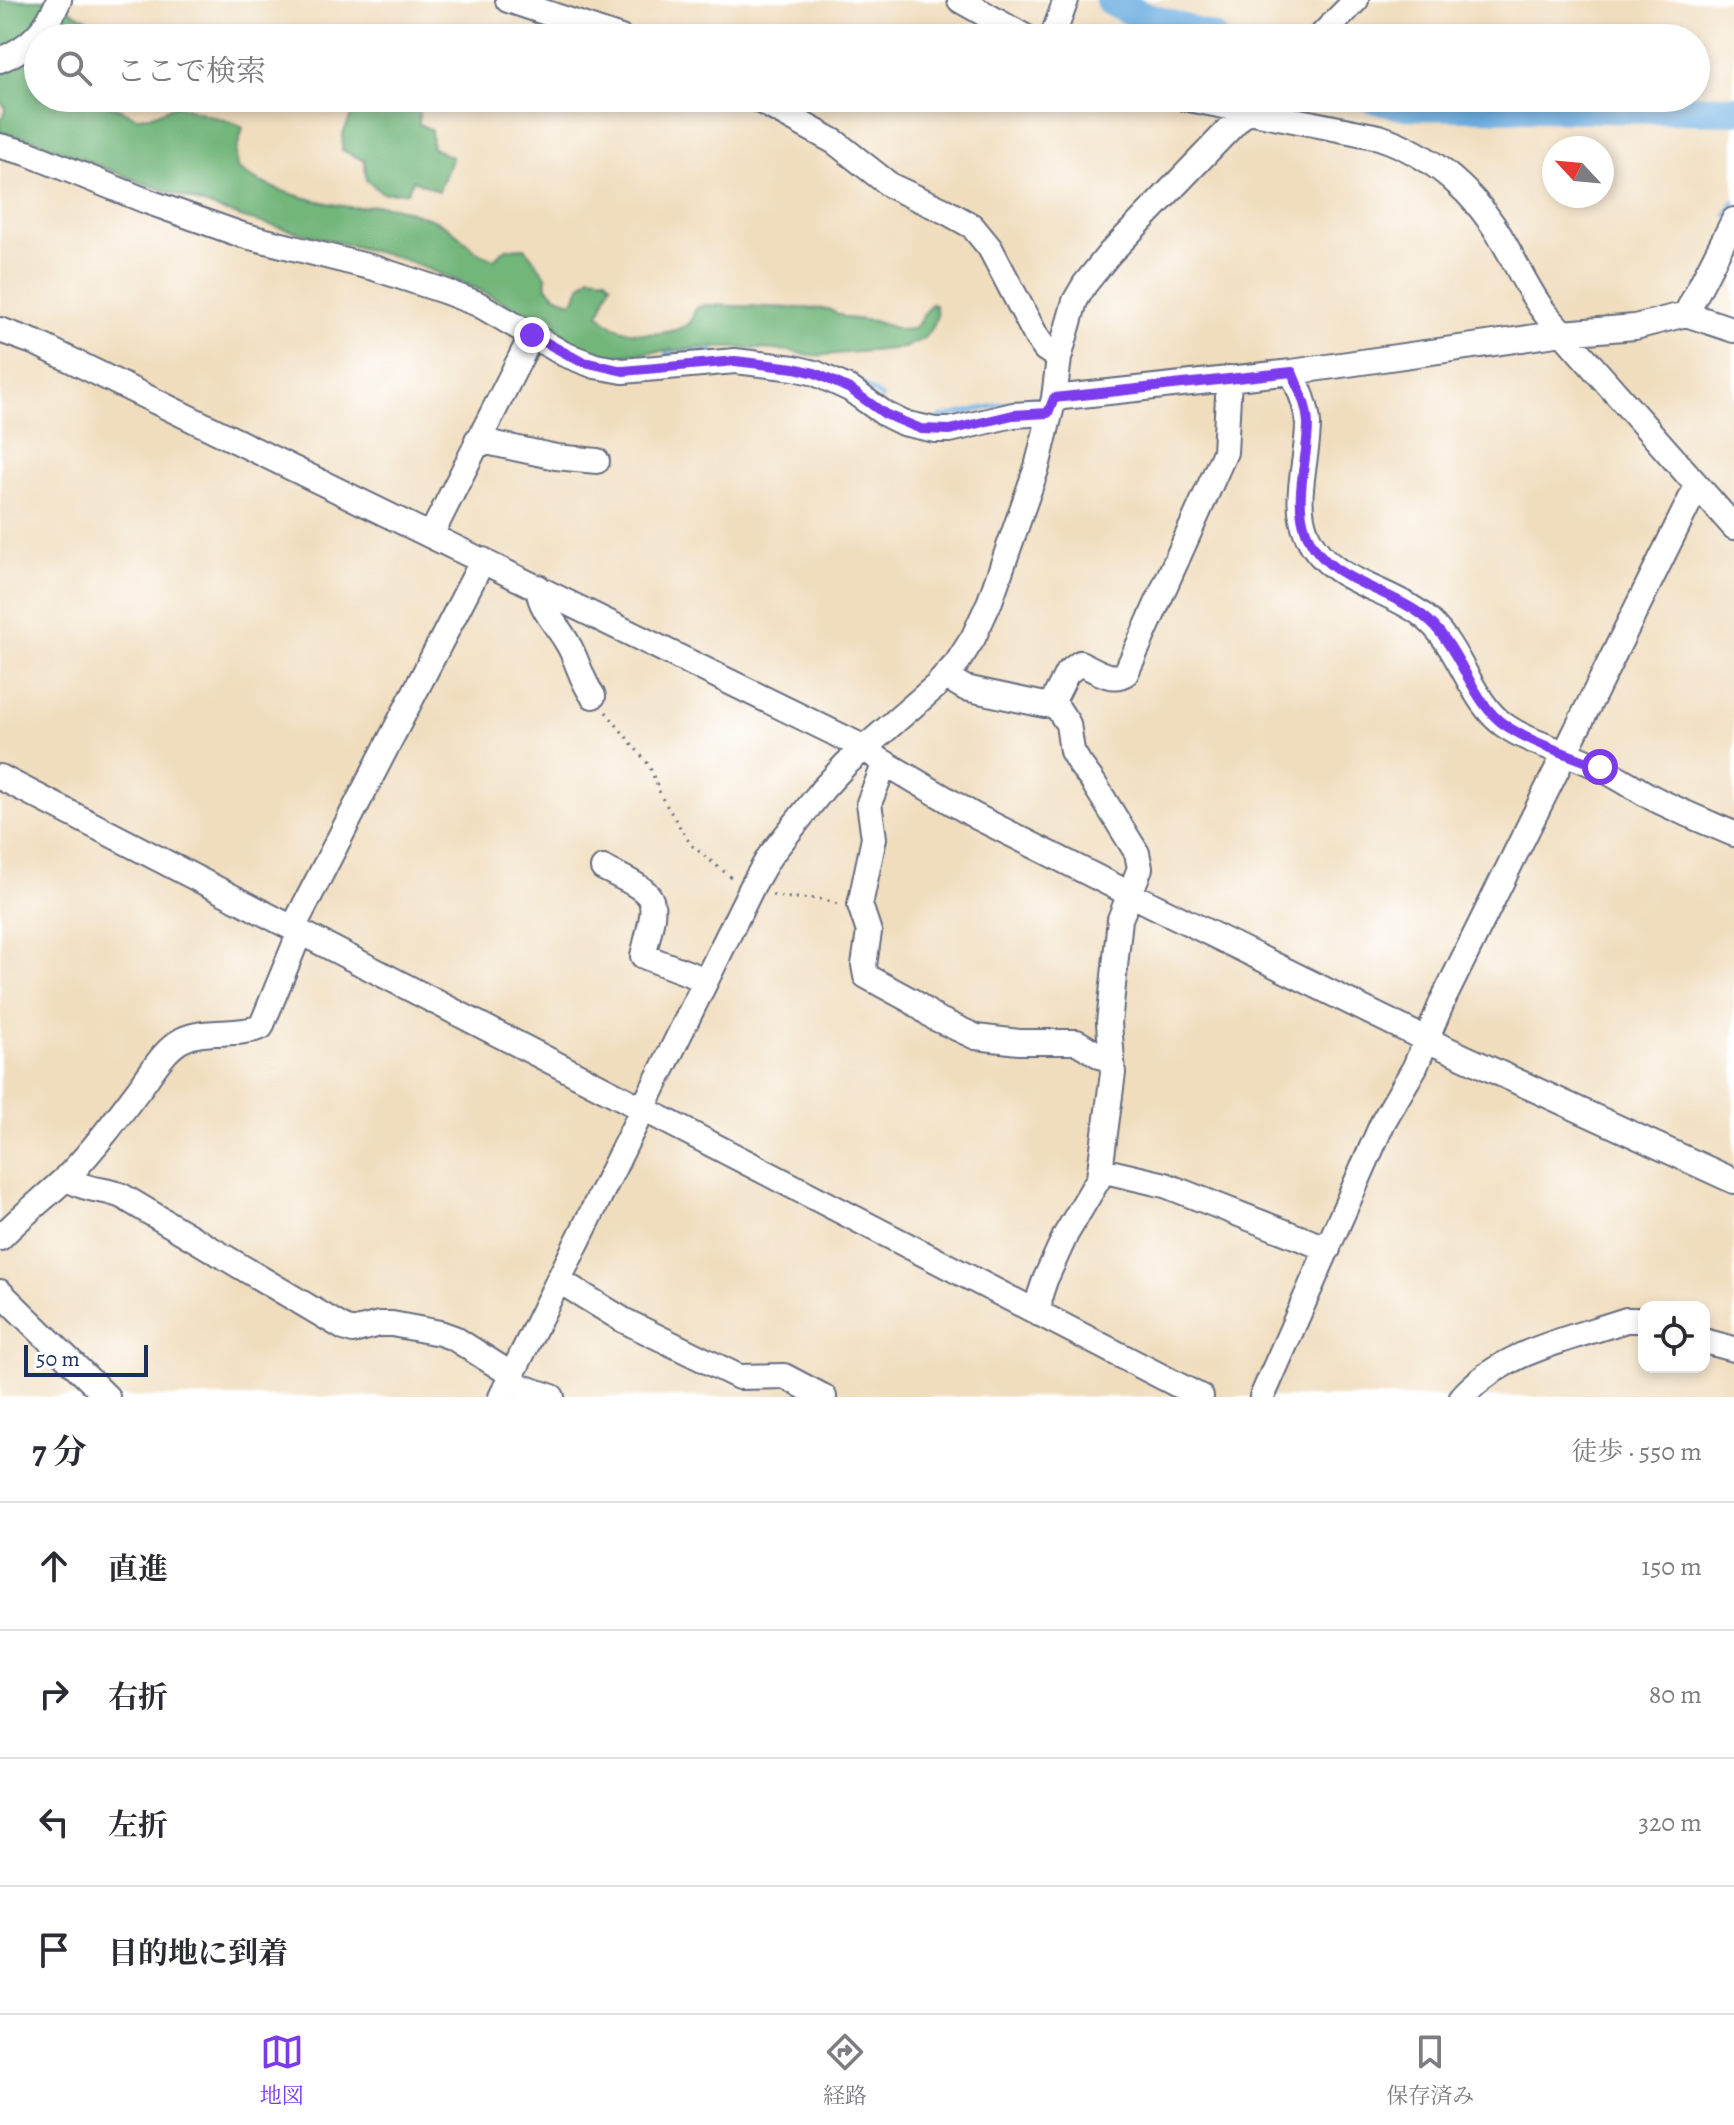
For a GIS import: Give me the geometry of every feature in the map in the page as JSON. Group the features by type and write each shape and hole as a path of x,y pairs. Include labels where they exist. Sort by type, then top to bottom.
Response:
{"street":[{"path":"48,24 59,0"},
{"path":"508,0 579,24"},
{"path":"960,0 1002,24"},
{"path":"1057,24 1066,0"},
{"path":"1333,24 1356,0"},
{"path":"0,60 24,49"},
{"path":"780,112 835,142 891,186 972,226 990,248 1036,336 1045,349 1059,358"},
{"path":"501,1397 769,857 823,789 945,676 973,638 990,601 1037,467 1059,358 1075,301 1110,253 1244,112"},
{"path":"1286,112 1403,145 1428,159 1462,189 1496,229 1529,292 1734,527"},
{"path":"0,146 27,153 242,235 412,279 478,304 580,361 623,371 735,361 804,370 850,389 885,414 921,429 950,430 1051,405 1563,333 1635,327 1686,314 1734,330"},
{"path":"1686,314 1734,220"},
{"path":"0,330 36,343 865,748 975,816 1427,1040 1734,1181"},
{"path":"431,535 532,335"},
{"path":"1292,372 1305,403 1308,421 1300,506 1307,534 1316,552 1343,574 1422,615 1447,640 1479,697 1504,725 1600,767 1664,803 1734,834"},
{"path":"945,676 965,688 1045,705 1053,701 1067,673 1080,663 1113,678 1120,677 1130,666 1225,452 1229,378"},
{"path":"477,440 556,457 597,461"},
{"path":"1262,1397 1383,1122 1415,1067 1443,1000 1697,486"},
{"path":"0,1238 66,1177 107,1133 156,1066 179,1042 191,1036 250,1031 261,1027 297,930 483,560"},
{"path":"538,587 539,600 568,644 585,686 593,696"},
{"path":"1039,1314 1045,1280 1075,1217 1095,1188 1101,1170 1113,1073 1109,1023 1120,919 1140,868 1137,853 1072,751 1068,724 1053,701"},
{"path":"885,763 869,803 874,838 861,899 861,913 869,932 864,965 866,976 912,1001 935,1018 976,1037 1019,1042 1077,1042 1102,1057 1111,1058"},
{"path":"0,777 1201,1397"},
{"path":"603,868 638,885 652,900 654,909 643,956 706,980"},
{"path":"1101,1170 1165,1185 1328,1249"},
{"path":"66,1177 87,1189 122,1196 344,1328 353,1331 392,1324 440,1333 454,1338 512,1375 519,1386 552,1397"},
{"path":"558,1280 623,1320 739,1377 784,1376 824,1397"},
{"path":"0,1292 107,1397"},
{"path":"1462,1397 1489,1373 1521,1355 1626,1320 1638,1320"},
{"path":"1710,1343 1734,1349"}],"path":[{"path":"593,696 649,765 662,798 691,845 737,882 751,888 781,897 818,897 861,913"}],"green space":[{"path":"0,0 49,0 37,24 24,24 24,34 0,50"},
{"path":"69,10 97,24 54,24 61,12"},
{"path":"24,55 24,112 125,112 136,117 160,112 199,112 237,124 243,128 236,152 237,168 262,183 319,201 352,207 385,206 417,214 446,226 478,252 494,259 506,249 525,248 546,276 547,287 570,302 590,276 606,278 611,284 599,314 607,322 630,332 656,334 680,328 690,323 696,308 705,305 828,309 846,318 873,321 902,330 917,325 931,304 935,305 937,315 933,327 923,339 904,348 813,356 743,348 610,355 592,352 475,288 403,259 247,219 140,182 35,140 0,132 0,119 6,108 0,101 0,69"},
{"path":"353,112 419,112 419,124 431,130 432,148 452,157 439,191 413,180 407,192 383,193 366,180 365,161 342,150 343,134"}],"waterway":[{"path":"1110,0 1139,15 1168,24"},
{"path":"1710,110 1734,110"},
{"path":"1727,215 1734,202"},
{"path":"667,355 713,352"},
{"path":"615,358 649,357"},
{"path":"861,383 882,398"},
{"path":"939,418 1033,398"}],"route":[{"path":"532,335 580,361 623,371 715,361 755,362 794,368 815,373 850,389 903,423 935,430 950,430 1013,415 1048,413 1054,398 1292,372 1305,403 1308,421 1300,506 1307,534 1316,552 1343,574 1410,607 1433,625 1447,640 1479,697 1504,725 1600,767"}]}
